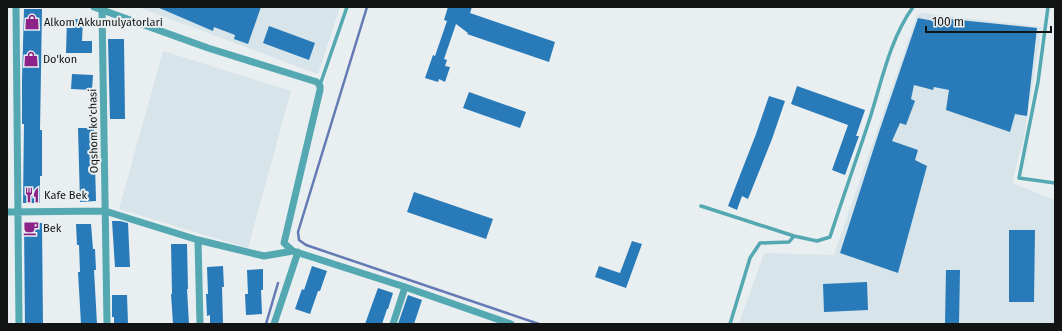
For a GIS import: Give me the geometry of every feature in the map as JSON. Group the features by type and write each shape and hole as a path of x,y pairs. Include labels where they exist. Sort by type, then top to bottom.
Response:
{"street":[{"path":"16,7 19,324"},
{"path":"94,7 208,48 317,82 320,86 320,90 284,243 295,252 405,287 497,322 511,324"},
{"name":"Oqshom ko'chasi","path":"102,10 107,324"},
{"path":"7,212 105,211 198,240 264,256 295,252"},
{"path":"198,240 200,324"},
{"path":"274,324 295,252"},
{"path":"393,324 405,287"}],"lane":[{"path":"320,86 347,7"},
{"path":"701,206 794,236 817,241 830,237 860,150 892,48 904,19 913,7"},
{"path":"1048,7 1038,82 1019,178 1055,183"},
{"path":"730,324 750,258 760,243 789,242 794,236"}],"shaded area":[{"path":"138,7 340,7 318,74"},
{"path":"922,13 1042,27 1024,137 1012,183 1055,200 1055,324 739,324 764,253 834,255 917,15"},
{"path":"163,51 291,91 248,248 119,209"}],"building":[{"path":"157,7 261,7 248,44 234,39 235,35 214,27 213,31"},
{"path":"448,7 472,7 470,13 555,42 549,62 467,34 468,33 456,24 444,59 447,60 445,66 450,67 445,82 439,79 438,82 425,78 433,55 435,56 447,21 444,20"},
{"path":"24,9 42,9 40,130 42,130 42,176 40,176 40,203 23,203 24,124 22,124 22,80"},
{"path":"918,18 939,22 940,18 1037,28 1027,116 1015,114 1010,132 946,110 949,90 934,87 933,90 914,85 911,99 915,101 906,125 900,123 892,141 918,150 915,160 927,166 898,273 840,253"},
{"path":"67,19 83,19 82,41 92,41 92,53 66,53"},
{"path":"269,26 315,43 309,60 263,43"},
{"path":"108,39 124,39 125,119 110,119"},
{"path":"72,74 93,75 92,90 71,89"},
{"path":"797,86 865,110 856,136 859,136 845,175 832,170 848,125 791,104"},
{"path":"469,92 526,112 520,128 463,108"},
{"path":"769,96 785,101 772,139 748,199 742,196 737,210 728,206"},
{"path":"78,128 94,128 96,201 80,202"},
{"path":"414,192 493,219 486,239 407,212"},
{"path":"112,221 128,223 130,267 115,267"},
{"path":"24,223 42,223 43,324 25,324"},
{"path":"76,224 91,224 93,249 95,249 96,270 94,270 97,324 81,324 78,272 80,272 79,245 77,245"},
{"path":"1009,230 1035,230 1034,302 1009,302"},
{"path":"632,241 642,244 626,288 595,277 599,266 620,273"},
{"path":"171,244 187,244 189,324 173,324 171,294"},
{"path":"223,266 223,324 210,324 210,315 207,316 207,267"},
{"path":"312,266 327,271 310,314 295,309 302,289 304,290"},
{"path":"263,269 263,290 261,290 262,314 246,315 245,294 248,294 247,270"},
{"path":"946,270 960,270 959,324 945,324"},
{"path":"867,282 868,310 824,312 823,284"},
{"path":"378,288 393,293 388,309 382,324 365,324"},
{"path":"112,295 127,295 128,324 114,324 114,317 112,317"},
{"path":"408,295 422,300 414,324 398,324"}],"waterway":[{"path":"367,7 298,232 299,240 306,245 539,324"},
{"path":"266,324 278,283"}],"place":[{"name":"Alkom Akkumulyatorlari","path":"32,22"},
{"name":"Do'kon","path":"31,59"},
{"name":"Kafe Bek","path":"32,195"},
{"name":"Bek","path":"31,228"}]}
